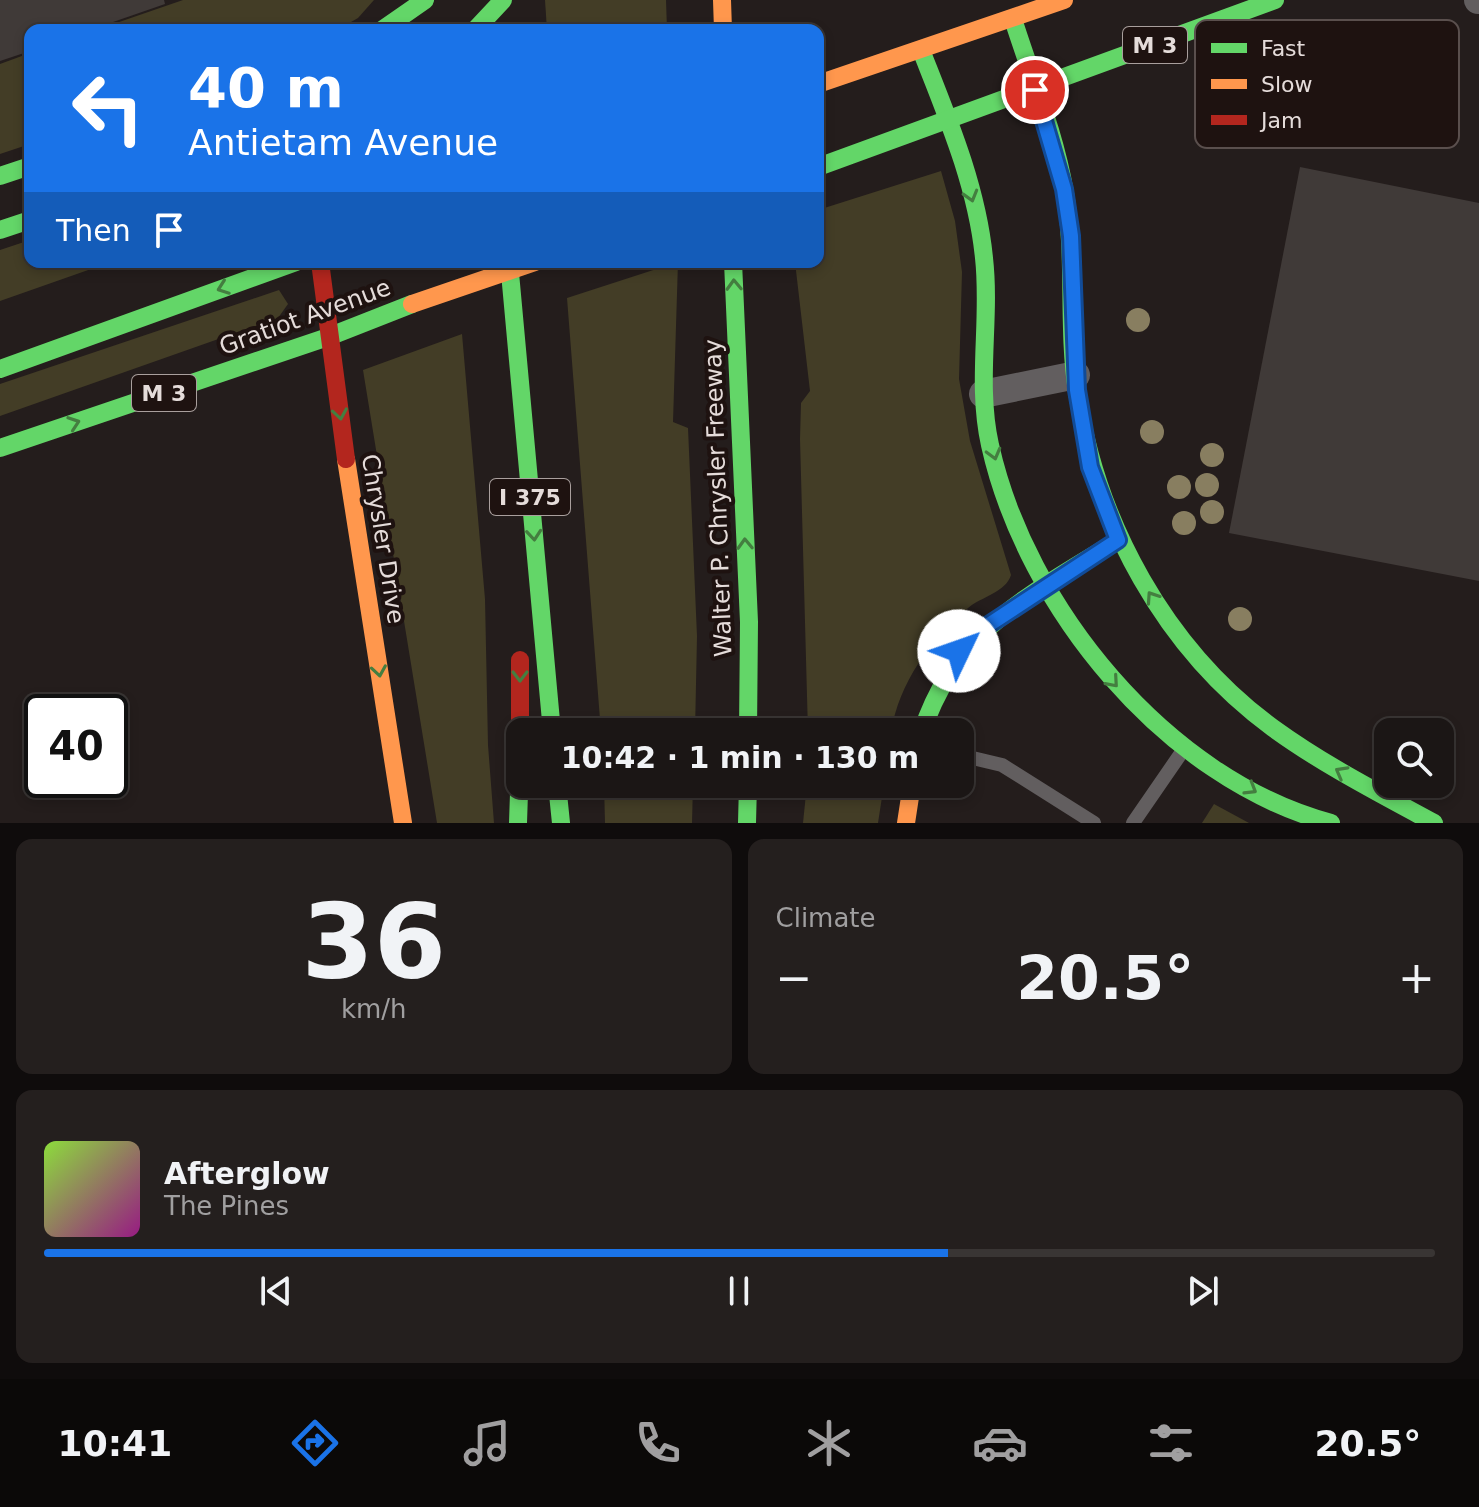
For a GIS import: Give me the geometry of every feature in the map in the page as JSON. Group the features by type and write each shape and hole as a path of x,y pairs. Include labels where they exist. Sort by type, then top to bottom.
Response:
{"main road":[{"path":"391,24 425,0"},
{"path":"491,0 493,24"},
{"path":"481,24 503,0"},
{"path":"722,0 723,24"},
{"path":"827,81 1064,0"},
{"name":"M 3","path":"1222,20 1275,0"},
{"path":"1013,19 1064,189 1071,236 1076,375 1090,467 1118,540 1179,636 1221,683 1270,726 1317,758 1434,823"},
{"name":"M 3","path":"824,165 1195,30"},
{"path":"921,50 948,122 983,244 983,394 991,447 1011,510 1044,587 1085,649 1127,698 1186,746 1272,801 1331,823"},
{"path":"0,176 24,168"},
{"path":"0,230 24,222"},
{"path":"0,369 279,268"},
{"name":"Chrysler Drive","path":"321,268 328,337 403,823"},
{"path":"507,268 516,545"},
{"name":"I 375","path":"508,268 551,718"},
{"name":"Gratiot Avenue","path":"0,448 328,337 517,268"},
{"name":"Walter P. Chrysler Freeway","path":"733,268 749,622 748,718"},
{"path":"927,718 939,681 959,651 987,626 1118,540"},
{"path":"519,640 520,718"},
{"path":"518,823 519,798"},
{"path":"558,798 561,823"},
{"path":"747,823 748,798"},
{"path":"906,823 910,798"}],"street":[{"path":"983,394 1076,375"}],"lane":[{"path":"1133,823 1186,746"},
{"path":"974,758 1002,765 1094,823"}],"shaded area":[{"path":"183,0 374,0 358,18 348,24 113,24"},
{"path":"545,0 666,0 667,24 547,24"},
{"path":"24,55 24,146 0,154 0,64"},
{"path":"941,171 955,221 962,272 959,379 970,441 1011,575 999,590 968,608 929,648 901,696 894,718 808,718 800,439 801,403 810,391 796,268 824,268 824,208"},
{"path":"24,242 24,268 94,268 0,301 0,250"},
{"path":"660,268 678,268 673,422 688,428 697,636 695,718 600,718 567,298"},
{"path":"279,290 288,304 278,318 0,416 0,384"},
{"path":"462,334 485,599 488,745 494,823 437,823 363,370"},
{"path":"604,798 693,798 692,823 605,823"},
{"path":"806,798 882,798 878,823 803,823"},
{"path":"1214,804 1249,823 1202,823"}],"building":[{"path":"0,0 164,0 165,4 107,24 24,24 24,53 0,61"},
{"path":"1300,167 1479,203 1479,581 1229,533"}],"traffic: fast":[{"path":"391,24 425,0"},
{"path":"481,24 503,0"},
{"path":"1220,20 1275,0"},
{"path":"1013,19 1049,127 1065,193 1070,242 1074,367 1086,441 1119,535 1142,579 1199,660 1234,696 1273,728 1312,754 1434,823"},
{"path":"824,165 1195,29"},
{"path":"921,50 960,152 975,204 986,281 986,421 1008,506 1035,566 1070,624 1112,678 1160,727 1213,768 1270,801 1331,823"},
{"path":"0,176 24,168"},
{"path":"0,230 24,222"},
{"path":"0,369 279,268"},
{"path":"510,268 551,718"},
{"path":"733,268 749,622 748,718"},
{"path":"0,448 328,337 412,304"},
{"path":"928,718 955,666 976,640 1027,597 1118,540"},
{"path":"518,823 519,798"},
{"path":"558,798 561,823"},
{"path":"747,823 748,798"}],"traffic: slow":[{"path":"722,0 723,24"},
{"path":"824,82 1064,0"},
{"path":"412,304 517,268"},
{"path":"346,459 403,823"},
{"path":"906,823 910,798"}],"traffic: jam":[{"path":"321,268 346,459"},
{"path":"520,660 520,718"}],"route":[{"path":"959,651 987,626 1118,540 1090,467 1077,390 1071,236 1064,189 1035,90"}]}
